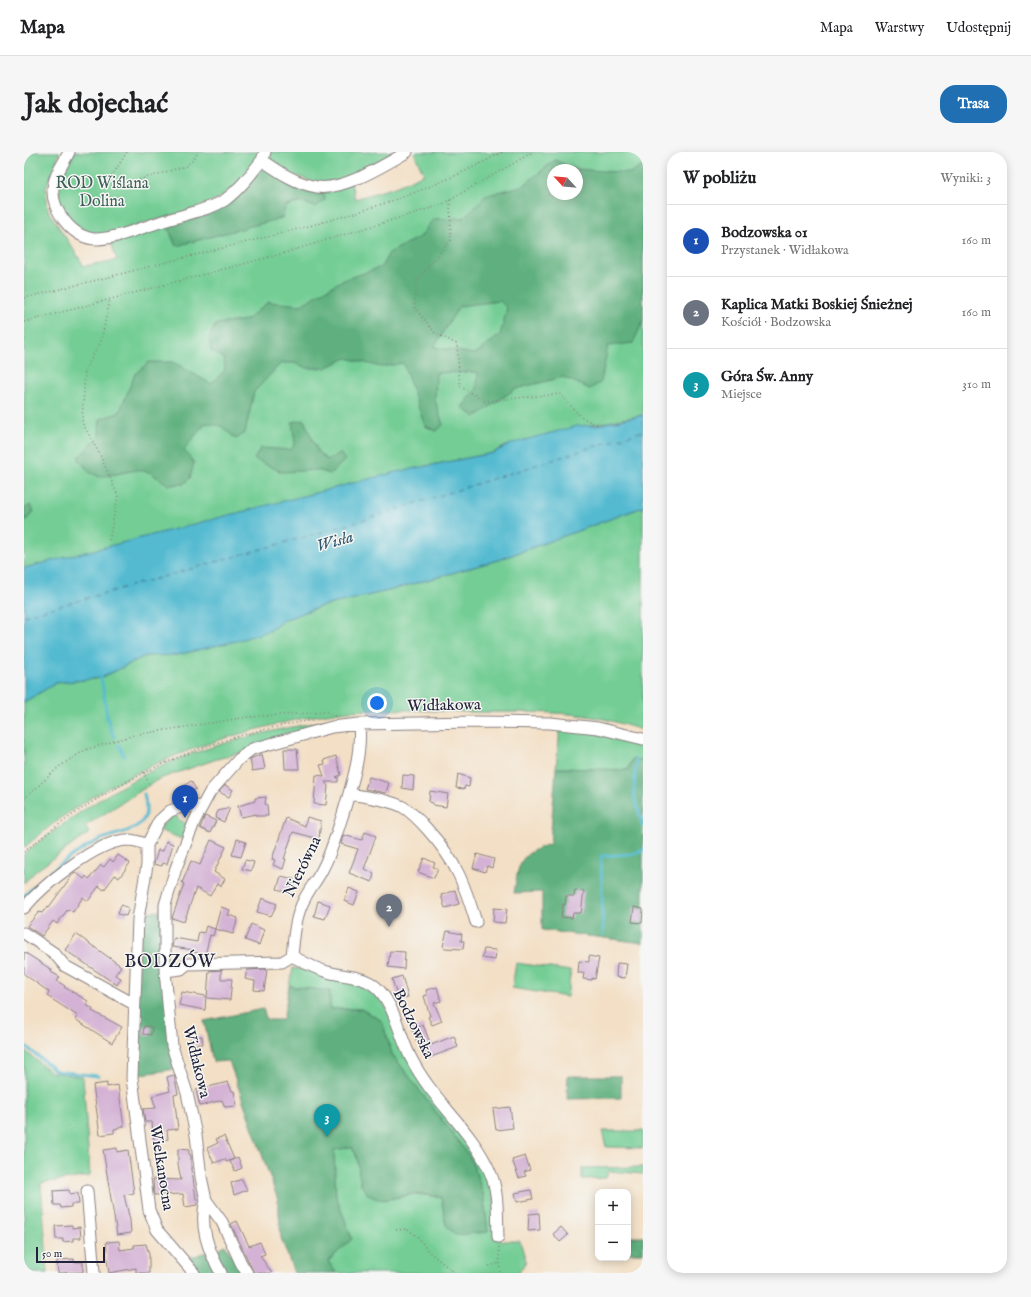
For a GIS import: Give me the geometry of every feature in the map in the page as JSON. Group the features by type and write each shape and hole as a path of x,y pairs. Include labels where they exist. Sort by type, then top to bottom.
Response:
{"street":[{"path":"69,152 54,182 54,201 59,213 68,224 80,234 92,238 112,236 201,210 223,200 239,188 264,156 287,177 316,187 330,188 383,166 408,152"},
{"name":"Widłakowa","path":"247,1273 222,1222 206,1200 190,1107 172,1046 165,971 164,905 176,868 201,806 210,792 239,759 252,749 332,727 359,724 478,722 550,723 598,728 643,739"},
{"name":"Nierówna","path":"292,956 295,926 304,900 323,869 333,846 349,794 358,762 361,742 359,724"},
{"path":"349,794 382,800 402,807 419,820 454,862 466,889 476,922"},
{"path":"24,934 54,953 65,966 134,1004 138,919 147,865 147,845 159,821 170,811 181,807 201,806"},
{"path":"24,908 40,890 96,849 126,840 138,841 147,845"},
{"path":"165,971 181,969 187,964 282,962 292,956"},
{"name":"Bodzowska","path":"292,956 317,968 363,980 376,987 389,1005 404,1044 416,1067 435,1095 480,1153 490,1172 496,1196 498,1237"},
{"name":"Wielkanocna","path":"134,1004 132,1078 150,1210 157,1230 194,1273"},
{"path":"87,1191 94,1273"},
{"path":"206,1200 204,1222 207,1245 221,1273"}],"path":[{"path":"127,152 112,176 121,185 186,166 193,160 198,152"},
{"path":"24,298 323,223 372,209 420,192 481,164 502,152"},
{"path":"24,322 282,254 441,205 533,152"},
{"path":"450,200 451,240 417,280 414,307 435,333 456,344 460,386 484,401 560,394 581,417 597,425"},
{"path":"109,540 118,496 100,455 82,422 85,370 101,341 110,300"},
{"path":"24,799 60,766 85,750 134,735 250,717 327,712 339,717 332,718"},
{"path":"24,852 73,814 143,772 197,749 235,736 287,724 317,720"},
{"path":"143,772 150,785"},
{"path":"396,1230 407,1229 418,1237 428,1251 455,1273"},
{"path":"498,1237 500,1273"},
{"path":"490,1266 500,1263"}],"green space":[{"path":"24,152 60,152 46,188 48,210 84,266 117,260 110,240 166,222 176,246 302,201 315,207 323,189 351,183 355,199 395,187 424,174 414,153 415,152 643,152 643,415 591,425 506,446 493,453 432,465 24,571"},
{"name":"ROD Wiślana Dolina","path":"73,152 261,152 255,163 236,185 221,197 197,208 97,236 75,225 64,213 59,197 59,182"},
{"path":"269,152 401,152 340,181 316,183 289,173 267,157"},
{"path":"555,160 564,164 550,164"},
{"path":"265,165 323,189 325,200 315,207 302,202 286,206 282,218 176,246 166,222 210,209"},
{"path":"547,166 547,200 583,200 583,170 631,173 643,166 643,321 633,343 608,346 601,382 590,389 563,377 515,389 475,417 462,407 477,389 478,372 436,373 435,400 443,425 436,431 425,426 403,363 381,367 347,358 325,368 307,368 294,363 281,363 254,392 245,433 236,439 221,426 205,423 184,450 194,463 190,478 184,484 169,485 149,472 137,470 100,477 89,472 78,458 99,436 100,419 119,413 135,374 149,362 173,362 211,384 225,370 224,358 211,351 209,337 216,324 247,320 268,302 301,305 341,281 381,267 389,253 421,236 433,219 463,218 485,196 524,185","holes":["500,301 507,308 500,335 475,354 434,347 459,306"]},
{"path":"304,420 318,452 327,460 340,453 345,460 330,474 317,470 282,472 254,459 261,448 291,450 295,443 292,422"},
{"path":"30,505 34,512 24,522 24,509"},
{"path":"643,507 643,730 616,722 583,715 535,712 379,710 338,712 294,720 197,747 136,773 106,789 78,807 50,826 24,848 24,702 56,683 101,678 145,656 177,655 269,631 284,620 319,607 388,591 498,560"},
{"path":"336,719 340,721 217,759 159,779 85,826 89,833 37,870 24,883 24,854 27,851 86,808 128,783 171,762 211,747 264,733"},
{"path":"560,729 596,733 643,746 643,760 633,759 629,770 556,768"},
{"path":"632,759 643,760 643,943 542,930 542,892 514,893 517,874 522,861 532,852 550,844 556,768 628,770"},
{"path":"176,815 179,820 188,824 182,839 159,830 163,824"},
{"path":"145,888 149,912 160,911 176,1069 136,1075 140,918"},
{"path":"516,963 571,971 567,997 512,988"},
{"path":"293,968 334,976 364,985 371,989 384,1003 408,1058 429,1089 464,1134 484,1166 494,1196 496,1238 502,1241 520,1241 526,1261 519,1273 336,1273 328,1261 352,1239 336,1197 333,1150 352,1147 357,1155 363,1187 383,1200 415,1194 441,1197 446,1225 488,1232 483,1193 470,1157 392,1054 382,1021 361,1009 330,1009 330,991 289,986"},
{"path":"289,986 330,991 330,1009 361,1009 382,1021 392,1054 470,1157 483,1193 488,1232 455,1235 446,1225 441,1197 417,1194 386,1199 374,1198 368,1194 361,1184 357,1158 352,1147 334,1150 336,1197 352,1239 328,1261 336,1273 294,1273 281,1238 278,1200 229,1061 213,1062 204,1021 263,1009 267,1020 283,1020"},
{"path":"24,1050 51,1072 83,1077 90,1176 41,1183 48,1273 24,1273"},
{"path":"568,1076 621,1076 621,1098 567,1099"},
{"path":"602,1131 643,1131 643,1148 606,1147"},
{"path":"643,1167 643,1174 609,1171 606,1178 582,1179 582,1168"},
{"path":"631,1237 643,1237 643,1253 631,1253"},
{"path":"225,1245 243,1273 227,1273 215,1251"},
{"path":"206,1252 217,1273 199,1273 189,1261 192,1257"}],"water":[{"name":"Wisła","path":"643,415 643,507 498,560 388,591 319,607 284,620 269,631 236,641 177,655 145,656 101,678 56,683 24,702 24,568 396,472 493,453 513,443 577,426 597,425"}],"building":[{"path":"284,749 297,749 299,769 285,769"},
{"path":"262,754 265,769 252,771 250,759"},
{"path":"336,756 341,775 336,777 338,777 338,782 325,782 328,786 326,805 314,804 316,775 324,776 320,765 325,764 324,760"},
{"path":"458,774 470,778 469,787 465,786 464,789 456,788"},
{"path":"403,775 414,776 413,790 402,788"},
{"path":"369,777 389,783 386,793 365,789"},
{"path":"191,781 196,789 187,795 182,787"},
{"path":"225,785 233,790 229,797 219,792"},
{"path":"430,791 448,794 446,807 433,805 433,803 429,802"},
{"path":"266,797 265,804 267,805 268,816 256,816 256,814 241,817 238,806 255,801 255,798"},
{"path":"230,808 224,822 215,818 218,811"},
{"path":"205,816 216,821 210,833 200,828"},
{"path":"307,817 321,821 319,839 293,832 284,859 286,859 283,869 273,865 275,860 272,859 286,818 305,826"},
{"path":"365,832 376,836 364,869 374,873 372,882 349,873 358,849 341,844 343,835 362,840"},
{"path":"237,839 246,842 241,857 232,855"},
{"path":"211,840 226,847 214,872 225,879 221,886 217,884 210,896 196,888 184,922 172,918 184,884 182,883 191,861 200,865"},
{"path":"166,841 173,844 167,864 163,863 162,866 154,864 158,850 163,851"},
{"path":"477,854 494,859 492,868 487,866 485,872 473,868"},
{"path":"118,855 130,863 119,878 115,875 104,890 99,886 88,901 83,897 73,912 68,909 57,924 53,921 42,936 27,926 39,912 42,913 48,906 49,907 75,872 84,879 86,876 89,879 101,865 104,867 110,859 113,862"},
{"path":"424,858 435,863 433,867 438,869 434,878 418,872"},
{"path":"245,860 254,862 251,871 242,869"},
{"path":"281,876 294,879 290,893 277,889"},
{"path":"349,888 359,892 354,905 344,901"},
{"path":"455,890 459,904 445,908 441,895"},
{"path":"575,890 584,891 581,913 573,913 572,918 561,917 566,896 574,896"},
{"path":"262,898 277,904 271,916 257,912"},
{"path":"318,901 330,905 325,919 314,916"},
{"path":"121,905 129,908 126,916 118,914"},
{"path":"221,907 230,910 228,915 238,918 233,934 215,929"},
{"path":"634,907 643,909 642,923 632,922"},
{"path":"494,908 507,909 505,923 493,922"},
{"path":"251,924 264,930 259,945 245,940"},
{"path":"206,926 215,929 213,936 210,935 205,955 194,952 194,950 172,947 174,938 197,942 199,932 204,933"},
{"path":"447,931 462,934 461,941 464,941 463,949 445,948 443,946"},
{"path":"76,934 121,966 115,975 121,978 117,985 65,950"},
{"path":"484,949 496,950 495,960 482,958"},
{"path":"390,951 405,952 404,969 388,967"},
{"path":"24,952 60,977 57,981 65,986 64,987 88,1001 86,1005 93,1009 92,1011 122,1027 112,1043 75,1019 78,1016 47,996 49,992 24,974"},
{"path":"589,956 599,958 595,979 592,978 592,980 583,979 584,973 578,973 579,961 589,962"},
{"path":"617,963 627,964 625,978 616,977"},
{"path":"221,970 221,979 232,979 230,1000 207,998 209,971"},
{"path":"247,970 267,970 264,991 254,990 255,981 245,979"},
{"path":"402,976 408,997 398,999 392,979"},
{"path":"437,987 441,1001 434,1003 442,1021 432,1025 428,1017 430,1016 424,996 427,995 426,990"},
{"path":"182,992 206,996 205,1010 179,1005"},
{"path":"423,1025 431,1045 454,1036 458,1047 428,1058 421,1040 417,1042 412,1029"},
{"path":"144,1026 152,1027 151,1035 143,1034"},
{"path":"202,1036 203,1044 192,1045 191,1038"},
{"path":"174,1075 178,1094 174,1095 178,1129 167,1130 168,1139 154,1142 152,1122 145,1122 143,1109 156,1108 152,1096 170,1091 167,1077"},
{"path":"228,1082 232,1091 234,1091 237,1106 225,1107 222,1100 200,1106 196,1090"},
{"path":"107,1083 107,1087 118,1085 124,1127 114,1129 114,1133 100,1135 93,1085"},
{"path":"510,1107 513,1128 496,1130 493,1109"},
{"path":"224,1136 234,1159 226,1162 225,1159 214,1163 207,1148 218,1143 216,1139"},
{"path":"117,1148 117,1152 128,1150 134,1193 124,1195 130,1220 131,1233 117,1235 103,1150"},
{"path":"178,1149 189,1150 189,1154 191,1155 191,1171 197,1205 185,1207 183,1194 154,1195 153,1179 181,1180 178,1164"},
{"path":"525,1156 530,1170 524,1172 526,1176 519,1178 512,1160"},
{"path":"238,1157 242,1168 235,1171 230,1161"},
{"path":"242,1179 247,1190 234,1195 231,1183"},
{"path":"69,1190 70,1194 78,1193 79,1204 71,1204 71,1207 61,1208 60,1205 54,1205 53,1191"},
{"path":"531,1190 533,1199 517,1202 515,1193"},
{"path":"539,1213 540,1230 528,1231 529,1214"},
{"path":"237,1221 249,1246 260,1242 265,1254 260,1256 272,1273 254,1273 231,1224"},
{"path":"72,1225 72,1228 80,1227 81,1238 73,1238 73,1241 63,1242 63,1239 56,1239 55,1226"},
{"path":"561,1227 568,1235 560,1242 553,1234"},
{"path":"119,1241 120,1250 134,1248 134,1245 146,1244 149,1254 149,1273 136,1273 136,1268 109,1273 106,1242"},
{"path":"74,1259 74,1262 83,1262 83,1272 58,1273 57,1260"}],"waterway":[{"path":"101,678 108,722 114,737"},
{"path":"119,745 124,756"},
{"path":"636,759 634,795 643,826"},
{"path":"24,896 49,873 78,852 97,841 128,831 139,824 146,814 144,794"},
{"path":"603,935 601,856 631,854 643,850"},
{"path":"24,1045 56,1071 98,1076"}],"ferry route":[{"path":"24,616 354,523 643,431"}],"place":[{"name":"Bodzowska 01","path":"185,818"},
{"name":"Kaplica Matki Boskiej Śnieżnej","path":"389,927"},
{"name":"Góra Św. Anny","path":"327,1137"}],"district":[{"name":"BODZÓW","path":"170,962"}]}
